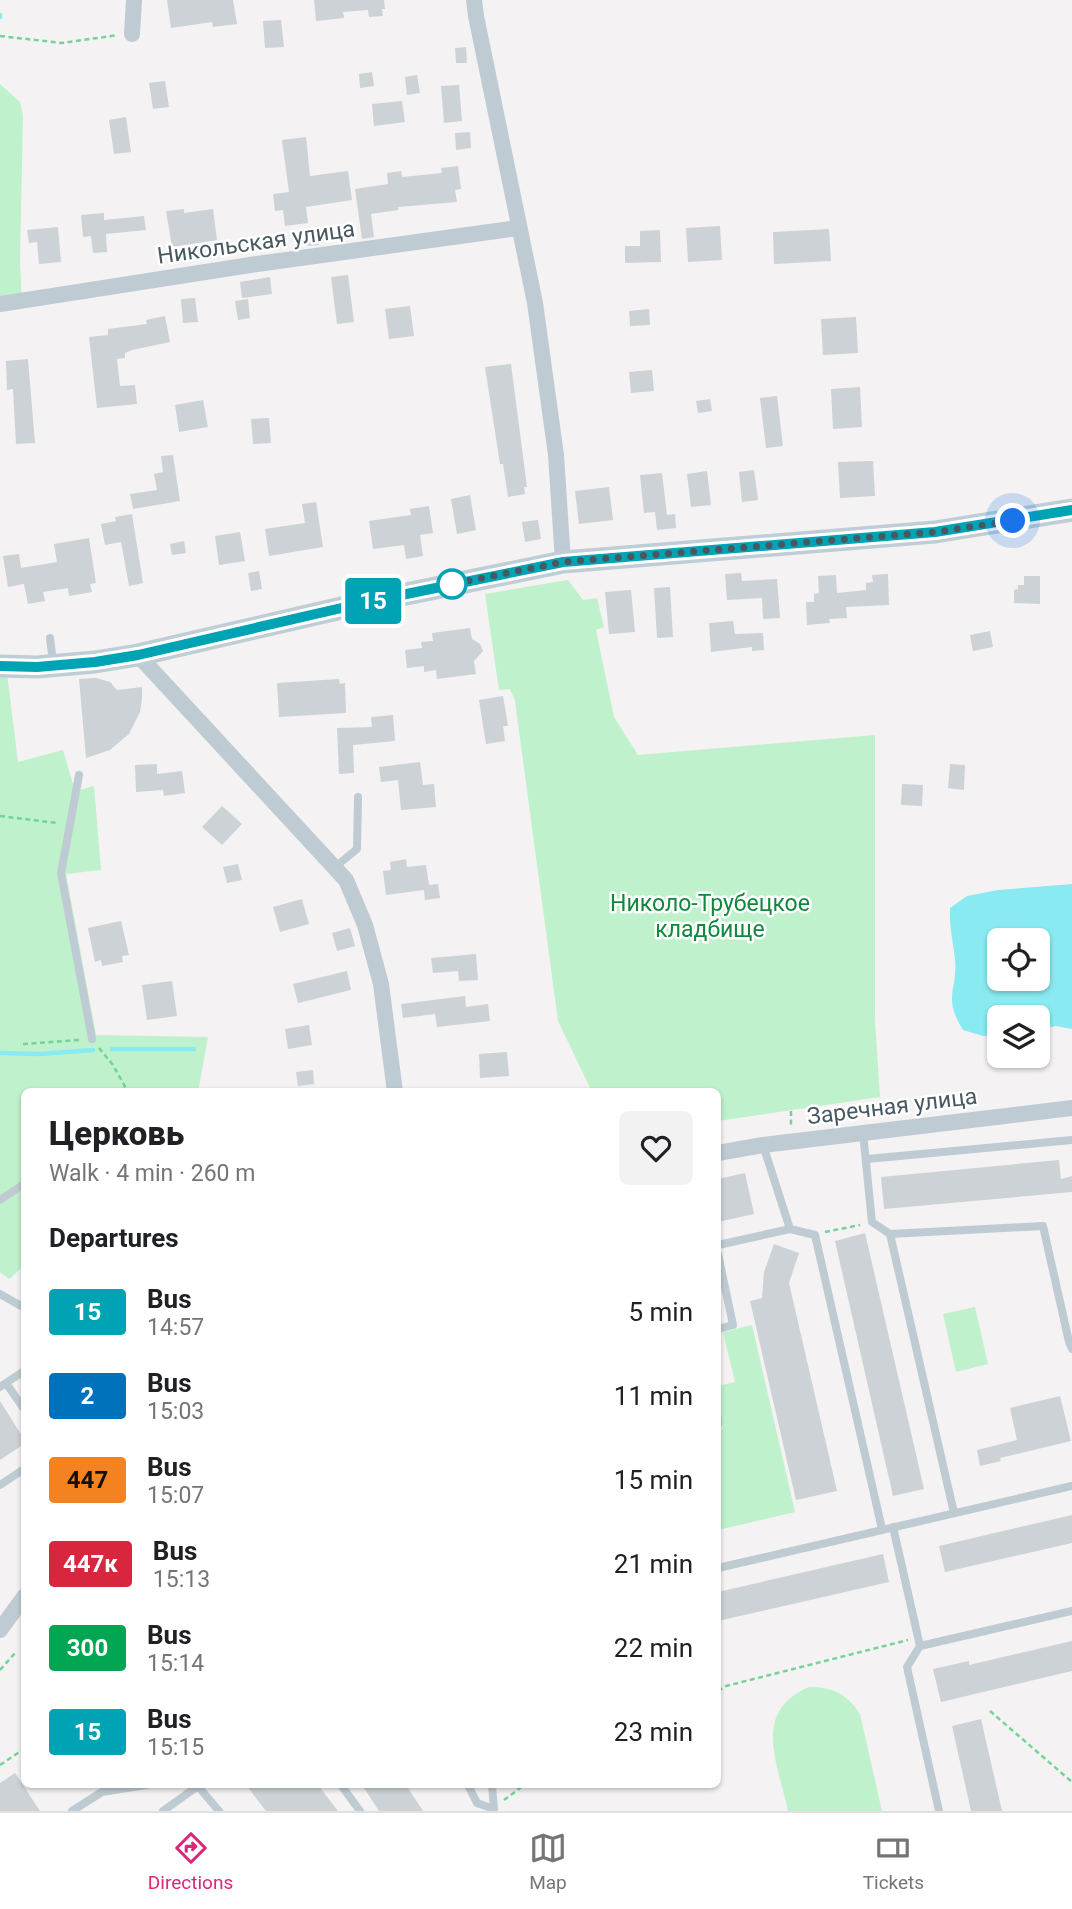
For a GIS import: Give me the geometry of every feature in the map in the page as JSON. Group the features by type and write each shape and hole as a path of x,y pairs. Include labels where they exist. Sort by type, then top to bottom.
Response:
{"main road":[{"path":"0,666 95,662 138,655 372,601 563,562 935,532 1072,510"}],"street":[{"path":"132,34 134,0"},
{"path":"474,0 475,16 535,303 556,455 563,562"},
{"name":"Никольская улица","path":"0,304 257,264 518,228"},
{"path":"138,655 346,880 365,925 381,984 394,1088"},
{"name":"Заречная улица","path":"721,1152 1072,1108"},
{"path":"2,1623 21,1601"}],"lane":[{"path":"50,638 54,665"},
{"path":"79,775 61,873 92,1039"},
{"path":"334,868 358,849 358,797"},
{"path":"863,1133 872,1222 890,1234 1043,1226 1072,1349"},
{"path":"867,1159 1072,1140"},
{"path":"764,1145 790,1229"},
{"path":"0,1200 21,1186"},
{"path":"721,1244 790,1229 815,1235 882,1529"},
{"path":"890,1234 954,1513"},
{"path":"721,1268 733,1325 721,1328"},
{"path":"0,1294 21,1306"},
{"path":"21,1374 3,1385 21,1406"},
{"path":"0,1485 21,1471"},
{"path":"721,1566 1072,1486"},
{"path":"893,1527 919,1642 907,1667 939,1811"},
{"path":"919,1642 1072,1611"},
{"path":"72,1811 102,1792 127,1788"},
{"path":"163,1811 193,1788"},
{"path":"200,1788 219,1811"},
{"path":"343,1788 360,1811"},
{"path":"470,1788 477,1803 493,1810 492,1788"}],"path":[{"path":"0,36 62,43 132,34"},
{"path":"0,816 71,825"},
{"path":"23,1044 92,1039"},
{"path":"104,1054 125,1088"},
{"path":"815,1235 872,1222"},
{"path":"721,1689 919,1642"},
{"path":"0,1670 16,1652"},
{"path":"990,1711 1072,1782"},
{"path":"0,1765 21,1751"},
{"path":"493,1810 520,1788"}],"green space":[{"path":"0,84 20,102 23,115 20,260 22,306 0,312"},
{"name":"Николо-Трубецкое кладбище","path":"568,580 583,600 597,598 604,627 596,630 614,717 638,755 875,735 875,1021 880,1097 721,1121 721,1088 590,1088 558,1021 515,701 510,689 499,690 485,594"},
{"path":"0,673 7,673 18,762 63,750 75,791 94,786 101,870 66,874 96,1035 208,1037 199,1088 21,1088 21,1269 9,1279 0,1272"},
{"path":"975,1307 988,1364 956,1372 943,1314"},
{"path":"752,1325 795,1512 721,1529 721,1385 735,1382 723,1332"},
{"path":"809,1687 825,1688 839,1693 850,1701 860,1714 882,1811 788,1811 775,1757 774,1725 780,1710 791,1698"}],"water":[{"path":"1072,884 1072,1029 1050,1027 1050,1005 987,1005 987,1036 963,1030 952,1001 955,959 950,908 967,896 998,890"}],"building":[{"path":"167,0 233,0 237,24 213,27 212,22 171,28"},
{"path":"314,0 384,0 385,9 382,9 383,16 369,17 368,10 343,12 344,18 316,21"},
{"path":"281,20 284,47 265,48 263,21"},
{"path":"466,47 467,63 456,63 455,48"},
{"path":"372,72 374,86 360,88 359,74"},
{"path":"417,75 420,93 407,95 405,77"},
{"path":"165,81 169,107 153,109 149,83"},
{"path":"459,85 462,121 444,123 441,86"},
{"path":"402,101 405,122 374,126 372,104"},
{"path":"126,117 131,152 114,154 109,120"},
{"path":"470,132 471,148 456,150 455,133"},
{"path":"306,137 310,176 348,171 352,200 306,207 308,223 285,226 283,210 275,211 273,194 289,192 282,140"},
{"path":"458,166 461,189 455,190 457,202 398,207 398,210 371,214 374,237 362,239 355,189 388,184 387,173 401,171 402,177 442,173 441,168"},
{"path":"184,209 184,213 213,209 217,240 172,247 166,211"},
{"path":"104,213 104,220 144,216 146,230 106,234 107,252 93,253 91,236 83,237 81,215"},
{"path":"720,226 722,260 688,262 686,228"},
{"path":"58,227 61,262 39,264 37,242 29,243 27,230"},
{"path":"317,229 319,245 307,246 305,231"},
{"path":"829,229 831,261 774,264 773,232"},
{"path":"660,230 661,262 625,263 625,246 640,246 640,231"},
{"path":"348,275 354,322 337,324 331,277"},
{"path":"270,277 272,294 242,298 240,282"},
{"path":"195,298 198,322 183,323 181,299"},
{"path":"248,299 250,318 238,320 235,301"},
{"path":"410,306 414,336 389,339 385,309"},
{"path":"649,309 650,325 630,326 629,311"},
{"path":"165,316 170,342 132,350 125,353 125,358 117,359 120,386 135,385 137,404 97,408 89,337 108,335 108,329 147,324 146,320"},
{"path":"856,317 858,353 823,355 821,319"},
{"path":"28,359 35,443 16,444 13,389 7,390 6,361"},
{"path":"511,364 527,487 524,487 525,494 508,497 503,464 500,464 485,367"},
{"path":"652,370 654,391 631,393 629,372"},
{"path":"860,387 862,427 833,429 831,389"},
{"path":"777,396 783,446 766,448 760,398"},
{"path":"710,399 712,411 698,413 696,401"},
{"path":"203,400 208,427 179,432 175,405"},
{"path":"269,418 271,443 253,444 251,419"},
{"path":"173,455 180,501 133,509 130,494 157,490 154,474 163,472 161,456"},
{"path":"873,461 875,496 840,498 838,462"},
{"path":"754,470 758,500 742,502 739,472"},
{"path":"707,471 711,505 691,507 687,474"},
{"path":"662,473 667,515 675,514 676,528 657,530 655,512 644,513 640,475"},
{"path":"609,487 613,520 579,524 575,491"},
{"path":"470,495 476,530 457,534 451,499"},
{"path":"316,502 323,547 269,556 265,529 305,523 302,504"},
{"path":"429,506 433,533 420,535 423,556 406,559 404,545 373,549 369,521 411,515 410,509"},
{"path":"132,514 143,583 129,586 121,542 105,545 101,524 116,521 115,517"},
{"path":"538,520 541,539 525,542 522,522"},
{"path":"240,532 245,561 219,565 215,536"},
{"path":"89,538 96,583 90,584 92,592 69,596 68,588 43,592 45,601 28,604 24,584 8,587 3,556 19,554 21,568 57,562 54,544"},
{"path":"184,541 186,553 172,555 170,544"},
{"path":"259,571 262,589 251,591 248,573"},
{"path":"741,573 742,581 777,579 780,618 763,619 762,598 727,600 725,574"},
{"path":"888,574 889,605 846,607 847,618 829,619 830,623 807,625 806,602 814,602 814,594 819,593 818,576 836,575 837,593 866,590 866,583 873,582 872,575"},
{"path":"1024,576 1040,576 1040,604 1014,603 1014,590 1018,589 1018,585 1024,585"},
{"path":"670,587 673,637 657,638 654,588"},
{"path":"631,590 635,632 609,634 605,592"},
{"path":"733,621 735,634 763,633 764,650 752,651 752,647 711,652 709,623"},
{"path":"470,628 472,639 480,644 483,651 474,661 476,674 437,679 436,670 424,672 424,666 407,668 405,650 422,648 421,642 433,641 432,633"},
{"path":"990,631 993,647 973,651 970,635"},
{"path":"96,678 110,682 117,690 142,687 142,699 140,712 129,734 110,750 86,758 79,679"},
{"path":"339,679 340,684 345,683 346,713 279,717 277,683"},
{"path":"503,696 508,726 503,726 505,741 486,744 479,700"},
{"path":"393,715 395,741 353,745 354,773 339,774 337,728 372,727 371,717"},
{"path":"420,762 423,785 434,784 436,807 401,810 398,780 381,782 379,767"},
{"path":"157,764 157,774 182,771 185,793 164,796 163,790 136,792 135,765"},
{"path":"950,764 965,765 964,790 948,788"},
{"path":"902,784 923,785 922,806 901,805"},
{"path":"222,806 242,824 222,845 202,827"},
{"path":"406,859 407,867 426,865 429,885 438,884 440,898 425,900 424,890 386,895 383,871 391,870 390,862"},
{"path":"238,864 242,880 227,883 223,867"},
{"path":"302,899 309,924 280,932 273,907"},
{"path":"121,921 129,955 122,956 123,962 102,966 101,960 95,962 88,928"},
{"path":"350,928 355,946 337,951 332,933"},
{"path":"476,954 478,980 459,981 458,971 433,973 431,958"},
{"path":"347,971 351,990 298,1003 293,984"},
{"path":"172,981 177,1016 147,1020 142,985"},
{"path":"465,996 466,1007 488,1004 490,1021 437,1027 435,1014 403,1018 401,1004"},
{"path":"309,1025 312,1045 288,1049 285,1029"},
{"path":"507,1052 509,1076 480,1078 479,1054"},
{"path":"313,1070 314,1084 298,1086 296,1072"},
{"path":"1059,1160 1061,1179 1072,1176 1072,1192 884,1209 881,1177"},
{"path":"745,1173 754,1214 721,1221 721,1178"},
{"path":"865,1233 924,1489 893,1496 835,1241"},
{"path":"774,1244 799,1253 789,1283 837,1491 796,1500 750,1301 762,1298 764,1272"},
{"path":"1060,1396 1071,1441 1000,1458 1001,1461 980,1466 977,1450 1017,1440 1010,1408"},
{"path":"0,1401 21,1434 21,1446 0,1460"},
{"path":"1072,1515 1072,1543 945,1572 939,1546"},
{"path":"883,1554 889,1582 721,1620 721,1591"},
{"path":"1072,1641 1072,1671 941,1702 933,1669 969,1661 969,1665"},
{"path":"981,1719 1002,1811 971,1811 952,1726"},
{"path":"15,1773 21,1782 21,1788 25,1788 40,1811 0,1811 0,1783"},
{"path":"248,1788 320,1788 338,1811 266,1811"},
{"path":"364,1788 408,1788 423,1811 379,1811"}],"waterway":[{"path":"112,1049 194,1049"},
{"path":"0,1053 40,1054 93,1050"}],"bus line":[{"name":"15","path":"0,666 37,667 138,655 420,590 563,562 935,532 1072,510"}],"route":[{"path":"452,584 442,586 563,562 935,532 1013,521"}]}
